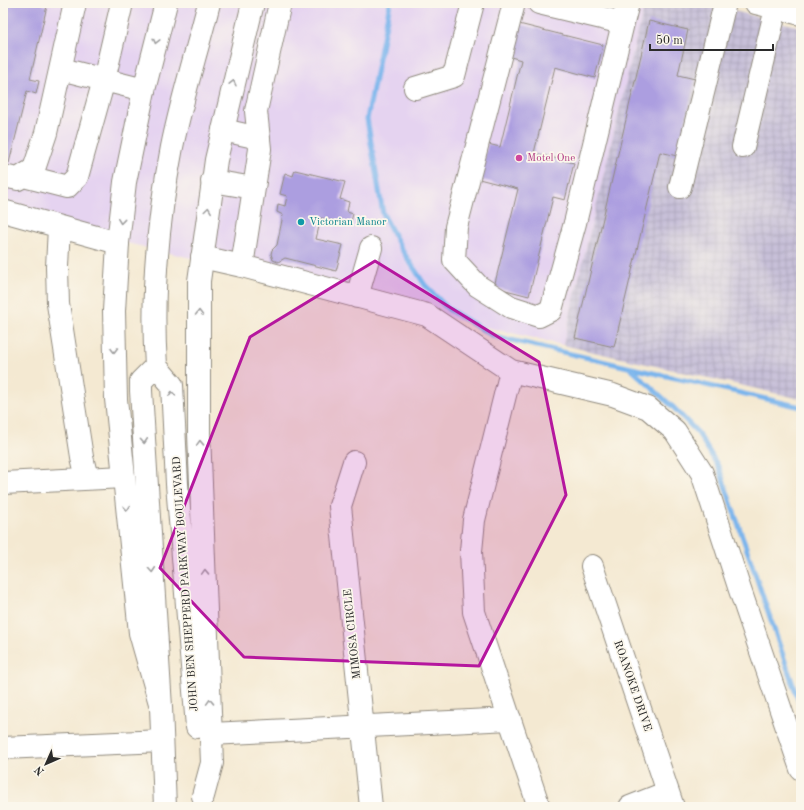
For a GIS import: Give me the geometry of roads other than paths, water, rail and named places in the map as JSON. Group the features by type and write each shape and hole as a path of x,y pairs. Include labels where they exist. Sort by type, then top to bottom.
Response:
{"main road":[{"path":"14,176 34,169 44,140 75,3"},
{"path":"14,176 67,187 77,177 104,80 122,3"},
{"path":"165,807 161,707 141,381 156,366 154,300 159,228 172,146 208,3"},
{"path":"203,802 212,763 199,433 199,305 202,257 212,181 242,45 253,3"},
{"path":"242,266 260,149 256,111 280,3"},
{"path":"415,88 454,76 473,3"},
{"path":"514,3 456,227 454,260 478,286 511,307 539,316 551,310 575,223 626,13 539,3"},
{"path":"680,187 725,3"},
{"path":"161,707 140,633 116,399 114,358 115,280 125,182 144,90 166,4"},
{"path":"743,147 766,6 801,14"},
{"path":"242,45 269,52"},
{"path":"61,69 144,90"},
{"path":"223,130 259,138"},
{"path":"212,181 254,188"},
{"path":"3,211 118,243"},
{"path":"59,227 57,267 58,304 82,457 87,478"},
{"path":"357,296 371,248"},
{"path":"202,257 242,266 426,315 511,371 613,395 648,408 675,431 702,473 801,769"},
{"name":"JOHN BEN SHEPPERD PARKWAY BOULEVARD","path":"156,366 172,385 177,484 203,802"},
{"path":"511,371 474,520 471,551 474,612 539,807"},
{"name":"MIMOSA CIRCLE","path":"354,462 340,506 371,807"},
{"path":"3,483 124,477"},
{"name":"ROANOKE DRIVE","path":"592,566 671,800"},
{"path":"211,734 510,719"},
{"path":"3,748 162,742"},
{"path":"630,807 671,800"}],"waterway":[{"path":"390,3 367,119 383,214 402,250 425,285 448,309 493,336 801,407"},
{"path":"631,369 673,407 698,433 719,468 801,708"}],"place":[{"name":"Motel One","path":"519,158"},
{"name":"Victorian Manor","path":"301,222"}]}
